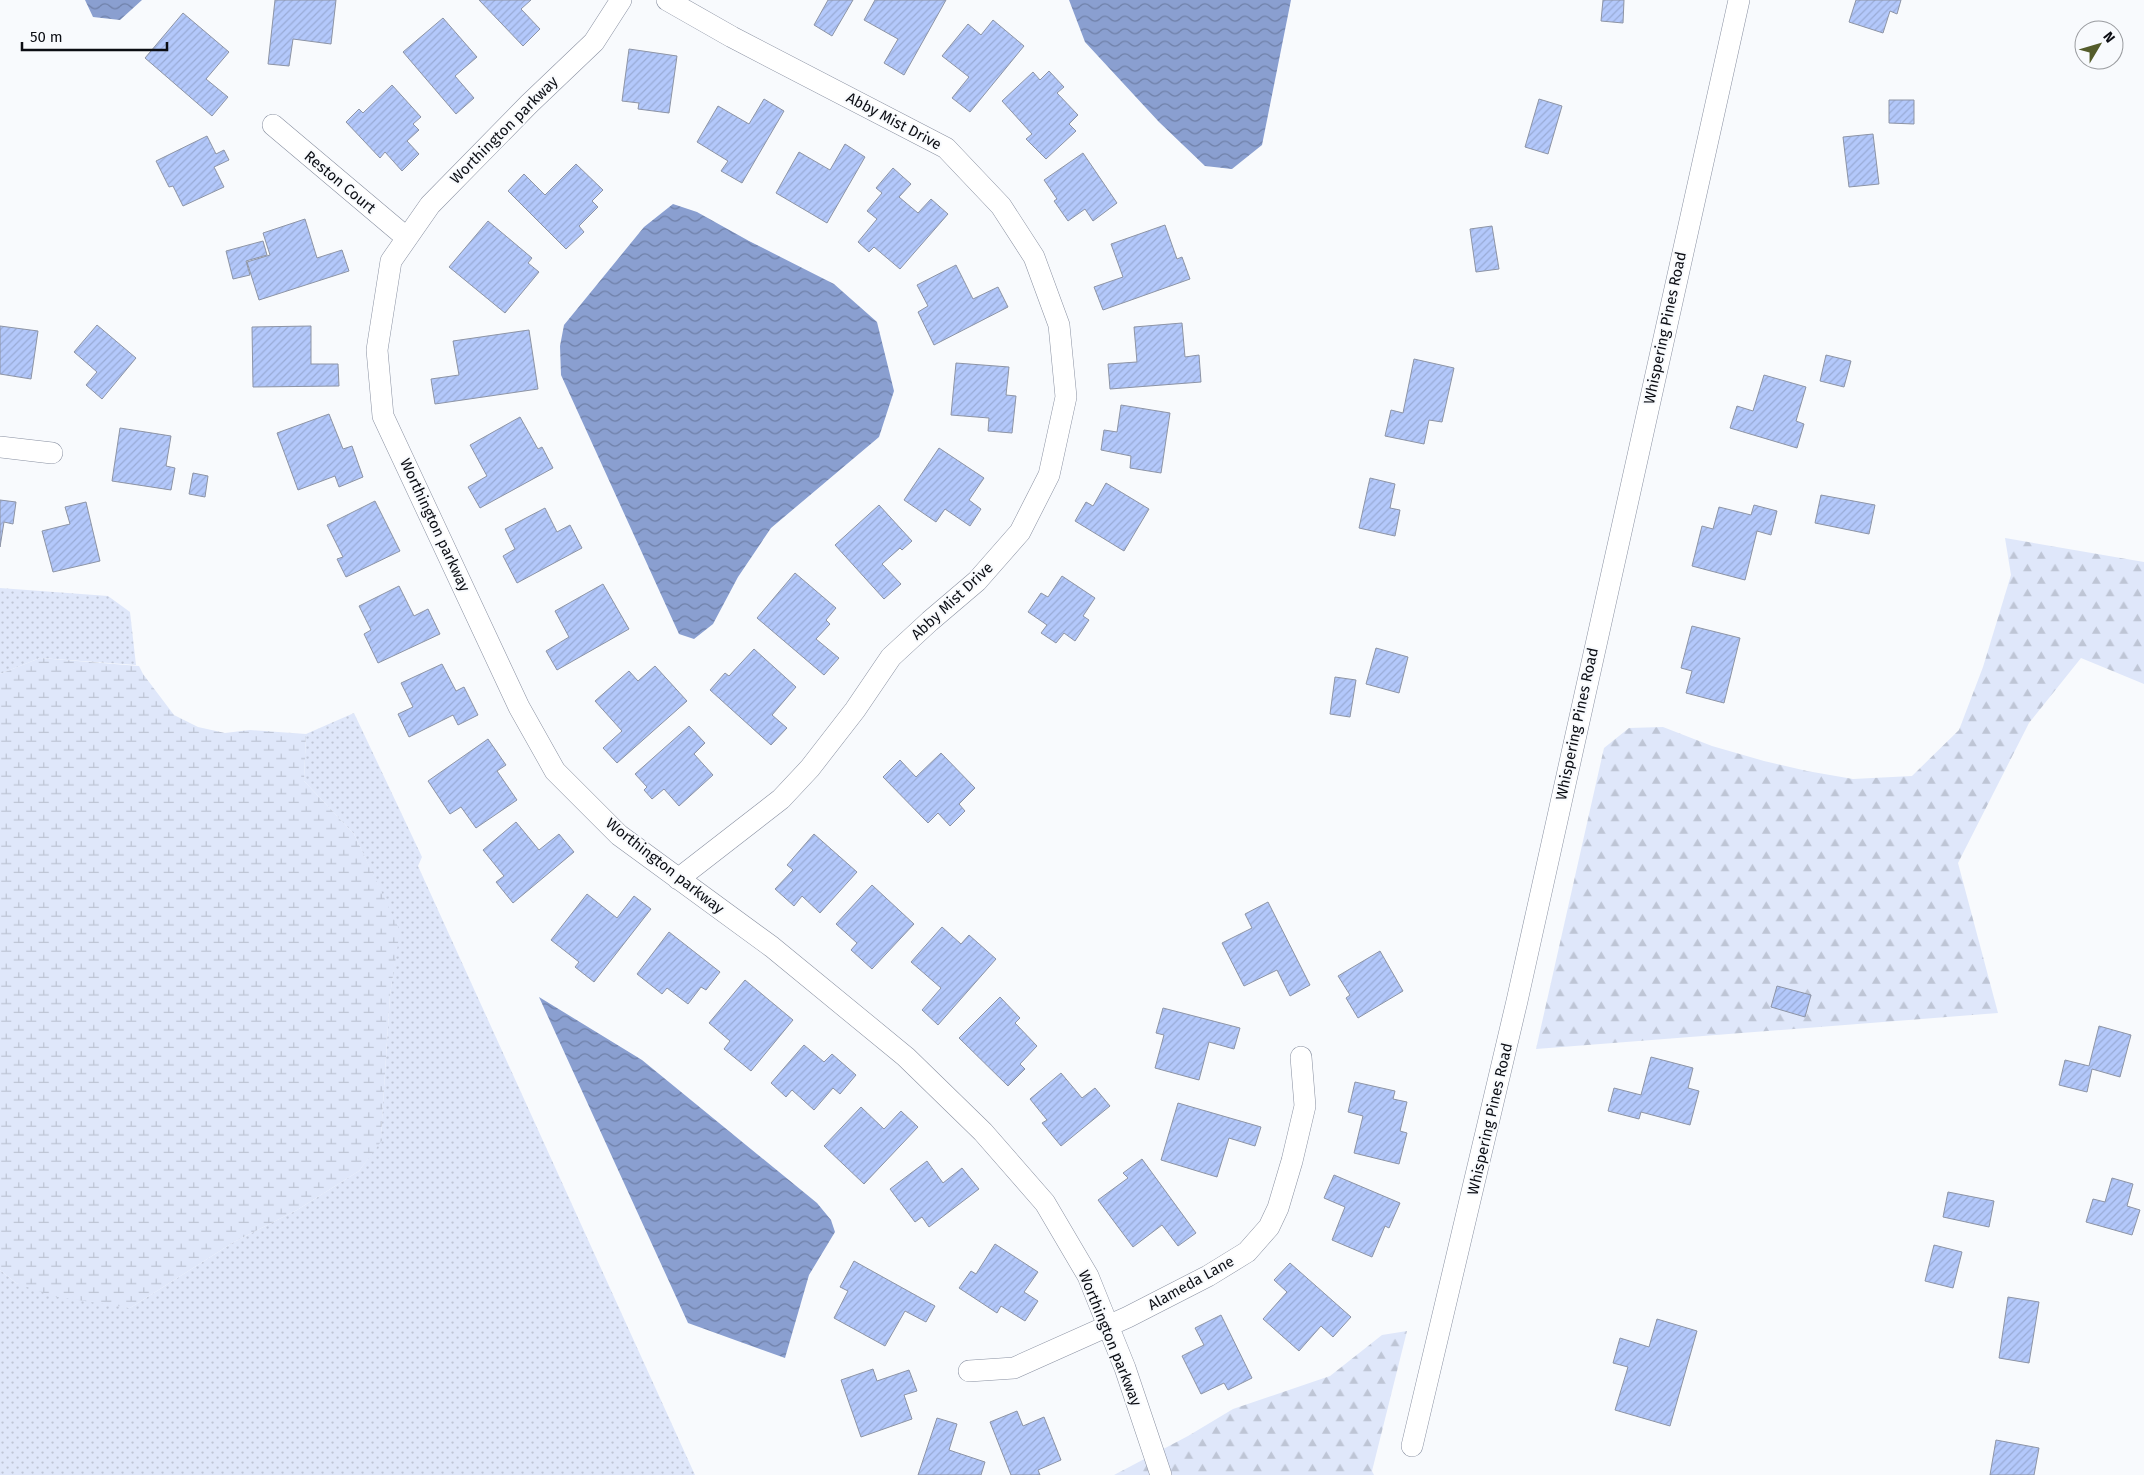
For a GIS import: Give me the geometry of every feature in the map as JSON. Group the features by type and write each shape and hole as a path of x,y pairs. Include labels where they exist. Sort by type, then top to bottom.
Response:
{"street":[{"name":"Worthington parkway","path":"622,0 594,42 529,104 430,205 391,261 377,350 383,416 519,707 555,771 619,835 772,947 906,1057 983,1132 1045,1203 1088,1276 1125,1368 1161,1475"},
{"name":"Abby Mist Drive","path":"667,0 732,37 946,148 1001,206 1034,257 1059,325 1066,397 1049,475 1020,532 977,582 930,620 891,657 855,710 810,768 781,799 678,878"},
{"name":"Whispering Pines Road","path":"1412,1446 1517,1001 1738,0"},
{"name":"Reston Court","path":"273,125 407,238"},
{"path":"0,447 52,453"},
{"name":"Alameda Lane","path":"969,1371 1014,1368 1108,1326 1208,1276 1247,1252 1269,1227 1278,1208 1292,1161 1305,1106 1301,1057"}],"green space":[{"path":"2005,538 2144,562 2144,684 2081,658 2029,723 1958,863 1998,1013 1536,1049 1604,748 1629,728 1663,727 1712,746 1807,771 1853,779 1912,776 1959,730 1983,667 2011,575"},
{"path":"0,588 108,596 130,612 136,665 40,658 0,674"},
{"path":"40,658 139,666 174,715 198,727 225,733 250,730 306,734 304,781 354,834 400,931 390,995 381,1135 383,1139 359,1171 297,1210 234,1242 130,1308 52,1296 16,1283 0,1270 0,674"},
{"path":"354,713 422,857 418,866 695,1475 0,1475 0,1270 16,1283 130,1308 234,1242 297,1210 359,1171 382,1139 390,995 399,931 354,834 304,781 306,734"},
{"path":"1407,1331 1372,1471 1374,1475 1114,1475 1188,1436 1233,1409 1330,1376 1382,1335"}],"water":[{"path":"85,0 142,0 120,20 93,17"},
{"path":"1069,0 1291,0 1262,145 1232,169 1205,166 1159,122 1085,42"},
{"path":"673,204 697,212 834,284 877,322 894,391 879,437 771,528 738,577 713,624 694,639 679,634 561,375 560,346 564,325 644,227"},
{"path":"539,997 642,1060 817,1203 831,1220 835,1232 809,1275 785,1358 688,1323"}],"building":[{"path":"275,0 336,0 331,44 293,39 289,66 268,64"},
{"path":"479,0 531,0 521,9 540,29 523,46"},
{"path":"828,0 853,0 832,36 814,25"},
{"path":"875,0 946,0 904,75 884,63 898,39 864,20"},
{"path":"1603,0 1624,0 1623,23 1601,21"},
{"path":"1856,0 1901,0 1897,14 1890,11 1883,33 1849,22"},
{"path":"183,13 229,52 206,79 228,97 212,116 145,58"},
{"path":"443,18 477,57 455,76 474,98 456,114 403,52"},
{"path":"993,20 1024,46 970,112 952,98 969,77 942,56 968,24 981,35"},
{"path":"629,49 677,56 669,113 638,109 639,103 622,101"},
{"path":"1049,71 1064,87 1057,93 1078,115 1069,124 1076,131 1046,159 1026,139 1032,134 1002,101 1033,72 1040,80"},
{"path":"392,85 421,117 413,124 419,130 407,141 419,154 402,171 385,152 380,158 346,122 359,109 363,113"},
{"path":"764,99 784,111 742,183 721,171 728,161 697,142 718,106 749,124"},
{"path":"1539,99 1562,106 1548,154 1525,147"},
{"path":"1889,100 1914,100 1914,124 1889,123"},
{"path":"1873,134 1879,184 1849,187 1843,137"},
{"path":"207,136 216,154 224,150 229,160 214,167 224,187 183,206 173,186 169,187 156,161"},
{"path":"845,144 865,157 827,223 776,193 799,152 830,170"},
{"path":"1083,153 1117,203 1093,221 1085,209 1068,221 1054,201 1057,199 1044,180"},
{"path":"576,164 603,190 592,201 598,207 579,226 584,232 566,249 508,191 524,174 545,195"},
{"path":"893,168 911,184 899,197 918,213 931,199 948,214 900,269 874,247 869,252 858,242 877,219 867,211 882,193 876,188"},
{"path":"305,219 317,258 342,250 349,271 259,300 247,262 270,255 263,233"},
{"path":"488,221 532,258 528,263 539,272 505,313 449,267"},
{"path":"1165,225 1177,259 1182,257 1190,279 1103,310 1094,287 1123,277 1111,244"},
{"path":"1492,226 1499,269 1476,272 1470,229"},
{"path":"263,241 267,255 246,261 250,275 233,279 226,251"},
{"path":"956,265 973,299 998,287 1008,307 934,345 918,312 928,306 917,285"},
{"path":"1182,323 1185,357 1199,355 1201,382 1110,389 1108,364 1137,362 1134,327"},
{"path":"97,325 136,358 102,399 86,385 97,372 74,352"},
{"path":"0,326 38,331 31,379 0,374"},
{"path":"311,326 311,364 338,364 339,386 253,387 252,327"},
{"path":"529,330 538,389 435,404 431,379 459,375 453,341"},
{"path":"1826,355 1851,361 1844,387 1820,381"},
{"path":"1414,359 1454,368 1442,422 1429,420 1424,444 1385,436 1391,410 1403,413"},
{"path":"956,363 1009,367 1006,395 1016,396 1012,433 988,431 989,418 951,415"},
{"path":"1764,375 1806,387 1796,421 1804,424 1797,448 1730,428 1737,406 1753,411"},
{"path":"1121,405 1170,413 1161,473 1130,468 1131,456 1101,450 1104,430 1117,432"},
{"path":"329,414 343,449 352,446 363,477 339,487 335,476 298,490 277,433"},
{"path":"520,417 538,449 542,447 553,468 480,508 468,487 487,476 470,445"},
{"path":"120,428 171,436 166,466 175,468 171,490 112,481"},
{"path":"939,448 984,478 969,500 981,509 970,526 945,509 936,522 904,500"},
{"path":"193,473 208,476 205,497 189,494"},
{"path":"1370,478 1395,484 1390,508 1400,510 1395,536 1359,528"},
{"path":"1106,483 1149,509 1124,551 1075,521 1086,502 1093,506"},
{"path":"1821,495 1875,505 1869,534 1815,523"},
{"path":"0,500 16,502 13,524 4,522 0,547"},
{"path":"375,501 400,551 346,577 337,559 343,557 327,525"},
{"path":"86,502 100,561 53,572 42,531 70,524 65,507"},
{"path":"879,505 912,541 902,550 900,548 882,564 901,584 884,599 835,545"},
{"path":"1754,505 1777,511 1771,535 1757,531 1745,580 1692,566 1702,526 1713,529 1719,507 1751,515"},
{"path":"545,508 557,532 570,525 582,548 517,583 503,556 515,549 505,529"},
{"path":"795,573 836,608 826,620 830,624 816,639 839,658 824,675 757,618"},
{"path":"1062,576 1095,598 1083,616 1089,620 1075,641 1064,633 1056,643 1041,633 1047,625 1028,612 1041,593 1048,597"},
{"path":"603,584 629,629 557,670 546,651 569,637 555,611"},
{"path":"399,586 414,616 428,609 440,634 378,663 364,634 371,630 359,606"},
{"path":"1692,626 1740,638 1724,703 1686,693 1692,671 1681,668"},
{"path":"1376,648 1408,657 1399,693 1366,684"},
{"path":"754,649 796,687 772,715 787,728 771,745 710,690 725,673 729,676"},
{"path":"442,664 456,691 464,687 478,715 458,725 453,715 409,737 398,714 413,707 401,683"},
{"path":"655,666 687,701 617,763 603,748 622,731 595,701 629,671 638,681"},
{"path":"1335,677 1356,680 1350,717 1330,714"},
{"path":"689,726 705,743 694,754 713,775 679,806 664,789 652,799 644,790 647,787 635,774"},
{"path":"488,739 506,765 497,771 517,800 476,828 461,807 450,814 428,781"},
{"path":"941,753 975,788 959,804 965,811 950,826 938,813 928,823 883,777 900,760 916,777"},
{"path":"516,822 539,850 559,834 574,852 513,903 496,882 504,876 483,850"},
{"path":"814,834 857,872 820,913 802,896 794,906 775,889 793,870 787,865"},
{"path":"872,885 914,924 872,969 851,950 857,943 836,924"},
{"path":"587,894 617,918 634,896 651,909 594,982 575,967 579,962 551,940"},
{"path":"1268,902 1310,985 1290,996 1277,970 1244,986 1222,943 1252,928 1245,914"},
{"path":"942,927 961,944 969,935 996,959 938,1025 922,1010 941,988 911,962"},
{"path":"669,932 720,972 706,990 701,987 688,1004 667,988 662,994 637,974"},
{"path":"1380,951 1403,991 1358,1018 1346,998 1350,995 1338,976"},
{"path":"745,980 793,1020 751,1071 724,1049 730,1041 709,1023"},
{"path":"1777,986 1811,995 1805,1017 1771,1007"},
{"path":"1000,997 1020,1018 1015,1023 1037,1046 1020,1064 1025,1069 1008,1086 959,1038"},
{"path":"1163,1008 1240,1028 1234,1049 1209,1042 1199,1080 1155,1068 1164,1035 1156,1033"},
{"path":"2099,1026 2131,1035 2120,1077 2092,1069 2087,1092 2059,1085 2065,1060 2089,1066"},
{"path":"804,1045 824,1062 832,1054 856,1075 840,1094 833,1088 814,1110 792,1090 786,1097 771,1083"},
{"path":"1651,1057 1693,1068 1688,1088 1699,1091 1690,1125 1641,1112 1639,1119 1608,1111 1614,1088 1641,1095"},
{"path":"1061,1073 1082,1098 1095,1088 1110,1106 1061,1146 1042,1123 1047,1120 1030,1099"},
{"path":"1355,1082 1395,1091 1393,1099 1407,1102 1400,1131 1407,1133 1399,1164 1354,1153 1363,1116 1348,1112"},
{"path":"1178,1103 1261,1127 1255,1146 1229,1138 1217,1177 1161,1160"},
{"path":"861,1107 884,1129 901,1111 918,1127 864,1184 824,1146"},
{"path":"1142,1159 1196,1233 1178,1246 1162,1225 1133,1247 1098,1200 1128,1178 1123,1173"},
{"path":"927,1161 943,1183 962,1168 979,1189 929,1227 922,1217 915,1222 890,1189"},
{"path":"1334,1175 1400,1203 1389,1228 1385,1226 1372,1257 1332,1240 1345,1207 1324,1198"},
{"path":"2112,1178 2133,1184 2127,1206 2140,1210 2132,1235 2086,1222 2093,1199 2105,1202"},
{"path":"1948,1192 1994,1201 1989,1227 1943,1217"},
{"path":"995,1244 1038,1272 1024,1292 1038,1301 1025,1321 1001,1306 997,1313 959,1288 971,1271 976,1274"},
{"path":"1934,1245 1962,1252 1953,1288 1925,1281"},
{"path":"854,1261 935,1306 926,1322 905,1311 885,1346 834,1318 848,1291 840,1287"},
{"path":"1290,1263 1351,1317 1333,1337 1321,1326 1299,1351 1263,1319 1287,1292 1274,1280"},
{"path":"2008,1297 2039,1302 2029,1363 1999,1358"},
{"path":"1221,1315 1252,1378 1228,1390 1224,1383 1201,1394 1182,1356 1204,1345 1195,1328"},
{"path":"1657,1319 1697,1331 1670,1426 1615,1410 1628,1367 1613,1363 1620,1338 1649,1347"},
{"path":"873,1369 877,1381 909,1370 917,1391 904,1395 912,1419 861,1437 841,1380"},
{"path":"1017,1411 1023,1426 1044,1417 1061,1460 1038,1470 1040,1475 1011,1475 990,1422"},
{"path":"937,1418 957,1424 949,1450 985,1462 981,1475 918,1475"},
{"path":"1996,1440 2039,1448 2034,1475 1990,1475"}]}
